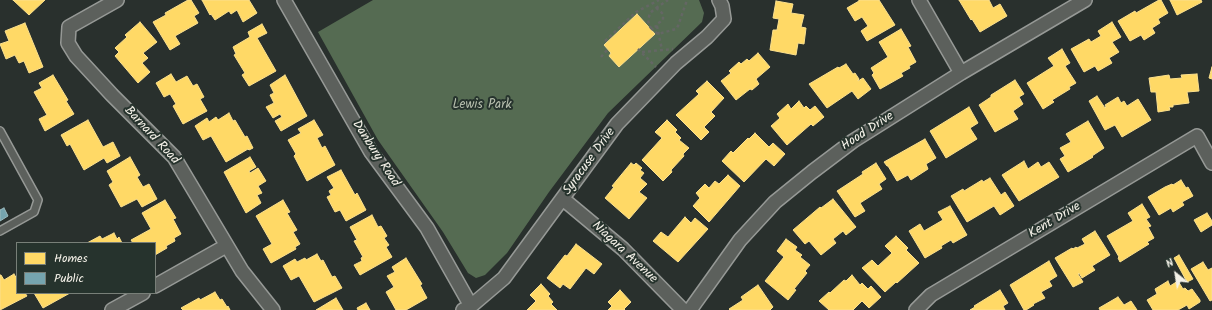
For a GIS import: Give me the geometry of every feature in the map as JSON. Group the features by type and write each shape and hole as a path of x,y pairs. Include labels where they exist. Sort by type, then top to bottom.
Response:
{"street":[{"name":"Barnard Road","path":"117,0 69,27 68,43 76,56 112,95 174,157 242,271 273,310"},
{"name":"Danbury Road","path":"284,0 371,152 427,228 467,308"},
{"name":"Syracuse Drive","path":"467,308 504,278 617,124 676,63 707,37 724,19 722,6 719,0"},
{"path":"919,0 961,73"},
{"name":"Hood Drive","path":"690,310 740,240 775,202 812,172 853,141 961,73 1085,0"},
{"name":"Kent Drive","path":"916,310 931,294 1197,136 1212,163"},
{"name":"Niagara Avenue","path":"563,199 623,249 683,310"},
{"path":"156,285 226,246"},
{"path":"112,310 141,294"}],"lane":[{"path":"0,131 38,200 34,212 0,231"}],"path":[{"path":"605,41 636,12 654,1 659,0"},
{"path":"658,34 649,25 648,20 650,13 668,0"},
{"path":"658,34 676,29 687,0"},
{"path":"652,28 657,26 657,24 663,20 663,14 656,8"},
{"path":"657,26 662,50"},
{"path":"638,49 664,76"},
{"path":"642,52 674,49"},
{"path":"601,57 608,50"}],"green space":[{"name":"Lewis Park","path":"373,0 699,0 704,13 702,22 608,113 549,192 507,253 485,275 476,278 468,273 443,232 378,140 318,32"}],"building: Homes":[{"path":"13,0 45,0 29,15"},
{"path":"188,0 191,0 199,13 194,16 198,23 175,36 180,44 170,50 153,22 166,15 165,13"},
{"path":"202,0 249,0 257,13 243,22 237,10 231,14 229,11 215,20 211,14 210,15"},
{"path":"859,0 879,0 895,25 867,41 861,31 868,26 862,17 855,21 847,8"},
{"path":"959,0 989,0 993,8 1000,4 1007,16 980,32"},
{"path":"1161,0 1168,13 1158,19 1160,23 1152,28 1155,33 1144,40 1141,35 1130,41 1118,21"},
{"path":"1170,0 1201,0 1202,2 1177,15"},
{"path":"776,1 793,4 791,13 804,15 801,27 806,28 804,44 798,43 796,55 770,50 773,30 777,30 779,19 773,18"},
{"path":"637,14 655,34 619,67 609,56 611,53 604,45"},
{"path":"140,22 157,42 143,53 148,58 142,63 150,72 138,83 115,56 119,52 115,48 127,37 125,35"},
{"path":"1112,22 1121,37 1112,42 1119,52 1109,58 1112,63 1098,71 1095,66 1084,72 1071,49 1089,39 1091,42 1101,36 1098,31"},
{"path":"25,23 43,67 29,73 24,61 19,63 15,55 6,59 0,44 9,41 5,31"},
{"path":"262,24 267,33 257,38 276,71 249,86 242,75 245,73 234,55 236,54 233,47 250,37 248,32"},
{"path":"901,29 911,46 908,47 916,62 909,66 910,68 901,73 903,76 880,89 872,75 874,73 871,68 888,57 879,42"},
{"path":"1062,49 1070,63 1065,66 1076,83 1069,87 1070,89 1052,100 1054,102 1043,109 1027,83 1054,66 1048,58"},
{"path":"758,53 770,67 756,79 759,84 736,100 721,81 731,73 729,71 739,62 741,64 747,59 749,61"},
{"path":"846,64 853,74 855,73 859,79 858,81 863,78 871,89 858,99 852,91 827,108 809,84"},
{"path":"1212,67 1212,79 1209,78"},
{"path":"171,74 176,82 187,76 193,86 197,84 204,97 200,99 207,111 183,124 173,106 176,104 170,94 164,97 156,83"},
{"path":"1197,74 1199,91 1187,92 1189,103 1173,105 1173,107 1169,107 1170,110 1158,112 1156,92 1151,92 1149,78 1169,75 1170,79 1182,78 1181,75"},
{"path":"53,75 68,100 66,101 74,114 45,131 39,119 47,115 34,92 42,88 39,83"},
{"path":"285,75 307,116 281,131 275,121 282,117 280,114 273,118 266,107 274,103 270,95 274,93 270,85"},
{"path":"1015,80 1024,94 1019,97 1023,104 1013,111 1018,119 995,132 979,105 991,97 991,95"},
{"path":"707,81 724,98 711,112 715,116 704,127 709,132 701,140 676,115 699,94 696,91"},
{"path":"1097,96 1105,108 1105,105 1118,97 1121,103 1124,101 1127,106 1138,99 1151,120 1122,137 1115,125 1105,130 1089,101"},
{"path":"799,101 804,108 806,106 810,110 815,106 824,117 813,126 811,124 787,145 771,126 780,118 777,114 788,104 791,109"},
{"path":"969,107 978,123 970,128 977,139 946,158 930,131"},
{"path":"229,113 245,137 247,136 253,148 248,149 226,162 211,136 203,140 195,126 207,118 209,122 216,117 218,120"},
{"path":"88,120 103,147 113,142 120,156 107,163 104,158 84,170 70,144 67,146 61,135"},
{"path":"314,120 323,135 317,138 322,148 325,146 335,165 307,181 294,156 296,154 288,140 301,133 298,129"},
{"path":"667,120 677,130 675,132 681,138 679,140 689,148 671,170 672,172 663,181 642,160 662,138 655,132"},
{"path":"1088,121 1104,148 1092,156 1093,157 1068,172 1060,159 1065,156 1060,148 1071,142 1066,134"},
{"path":"755,133 769,147 773,143 785,154 774,166 766,159 744,182 722,161 731,151 733,153"},
{"path":"925,139 936,158 926,164 928,169 911,180 908,175 897,181 884,162"},
{"path":"130,157 140,175 137,177 143,187 149,184 157,199 142,207 137,199 121,207 109,185 113,182 107,171"},
{"path":"250,157 256,167 249,171 250,173 258,168 266,181 258,186 262,193 257,195 261,203 246,213 224,172"},
{"path":"1024,161 1028,169 1038,162 1041,167 1049,162 1059,177 1019,201 1002,175"},
{"path":"631,163 634,165 636,163 642,168 640,170 644,173 640,178 647,184 639,192 647,198 629,219 605,198 614,187 612,186"},
{"path":"876,163 886,179 879,184 882,189 860,203 865,211 855,217 837,191 863,174 862,172"},
{"path":"341,170 355,195 357,193 366,210 346,221 340,210 335,212 327,197 331,195 329,191 334,188 327,177"},
{"path":"728,175 740,186 709,222 693,206 700,198 696,193 705,184 709,188 715,181 719,184"},
{"path":"990,178 1001,195 1005,192 1014,206 1000,215 994,206 967,222 951,196 963,189 964,191 982,180 983,182"},
{"path":"1181,180 1186,188 1188,187 1193,196 1182,202 1184,205 1173,212 1171,208 1159,215 1148,197"},
{"path":"833,199 856,227 846,235 843,231 833,239 836,243 821,255 809,241 805,244 793,230 820,207 821,208"},
{"path":"165,200 176,218 173,219 181,234 174,238 175,241 166,246 167,248 156,254 156,242 132,242 131,240 151,229 142,213"},
{"path":"283,200 290,212 287,213 297,230 293,232 300,244 295,247 296,249 271,263 263,249 272,244 256,216"},
{"path":"1142,204 1150,217 1146,219 1151,226 1148,227 1154,238 1147,242 1149,244 1120,262 1119,257 1107,236 1133,221 1128,213"},
{"path":"950,206 967,235 953,243 951,240 941,246 942,248 925,258 909,231 920,224 924,231 943,220 938,212"},
{"path":"1207,213 1212,221 1212,225 1201,232 1194,220"},
{"path":"372,215 378,227 381,226 387,236 384,238 389,245 386,247 392,257 360,275 354,265 362,261 361,258 363,257 354,241 357,240 350,227"},
{"path":"685,217 691,223 695,218 708,229 678,262 653,241 661,232 668,237"},
{"path":"1095,231 1110,255 1092,266 1095,270 1082,278 1079,273 1078,274 1083,282 1073,287 1055,258 1072,248 1077,248 1085,244 1082,239"},
{"path":"114,233 117,239 119,237 122,242 89,242 100,236 102,239"},
{"path":"896,236 908,248 906,250 919,263 885,292 862,268 872,260 878,266 892,253 885,246"},
{"path":"786,239 797,247 795,250 802,255 800,257 810,265 805,271 807,273 794,289 796,290 788,300 765,281 784,257 777,251"},
{"path":"576,244 602,264 594,274 586,268 570,289 563,284 560,288 547,278 565,255 567,256"},
{"path":"317,254 321,261 323,260 332,277 335,276 342,288 314,302 299,276 291,280 283,266 295,259 297,262 305,258 306,260"},
{"path":"1179,255 1193,279 1187,282 1174,258"},
{"path":"406,258 422,284 420,285 427,298 406,310 396,310 386,292 394,287 387,276 395,272 392,267"},
{"path":"1049,261 1057,276 1049,281 1052,286 1041,292 1045,298 1024,310 1010,285"},
{"path":"1203,262 1208,270 1212,268 1212,300 1210,301 1191,269"},
{"path":"14,274 16,277 16,294 26,294 27,296 0,310 0,275 4,280"},
{"path":"852,275 860,285 862,283 868,289 871,286 881,297 869,308 862,301 853,310 829,310 819,301 844,280 846,281"},
{"path":"1168,281 1170,286 1178,281 1183,289 1185,288 1188,291 1192,289 1200,302 1189,309 1187,305 1178,310 1153,310 1147,300 1157,294 1155,289"},
{"path":"541,284 550,294 548,296 553,302 551,304 557,310 527,310 536,301 530,295"},
{"path":"758,285 773,307 770,310 729,309 743,300 741,297"},
{"path":"620,290 631,302 624,309 625,310 608,310 612,306 608,302"},
{"path":"1000,290 1008,303 1003,306 1005,310 970,310 975,307 974,306"},
{"path":"215,292 220,300 222,299 230,310 183,310 181,308 199,298 200,300"},
{"path":"35,294 68,294 43,308"},
{"path":"1118,297 1124,305 1131,301 1137,310 1100,310 1099,308"},
{"path":"336,298 343,310 316,310"},
{"path":"366,303 370,310 358,310 357,308"}],"building: Public":[{"path":"4,208 8,216 0,221 0,210"}]}
